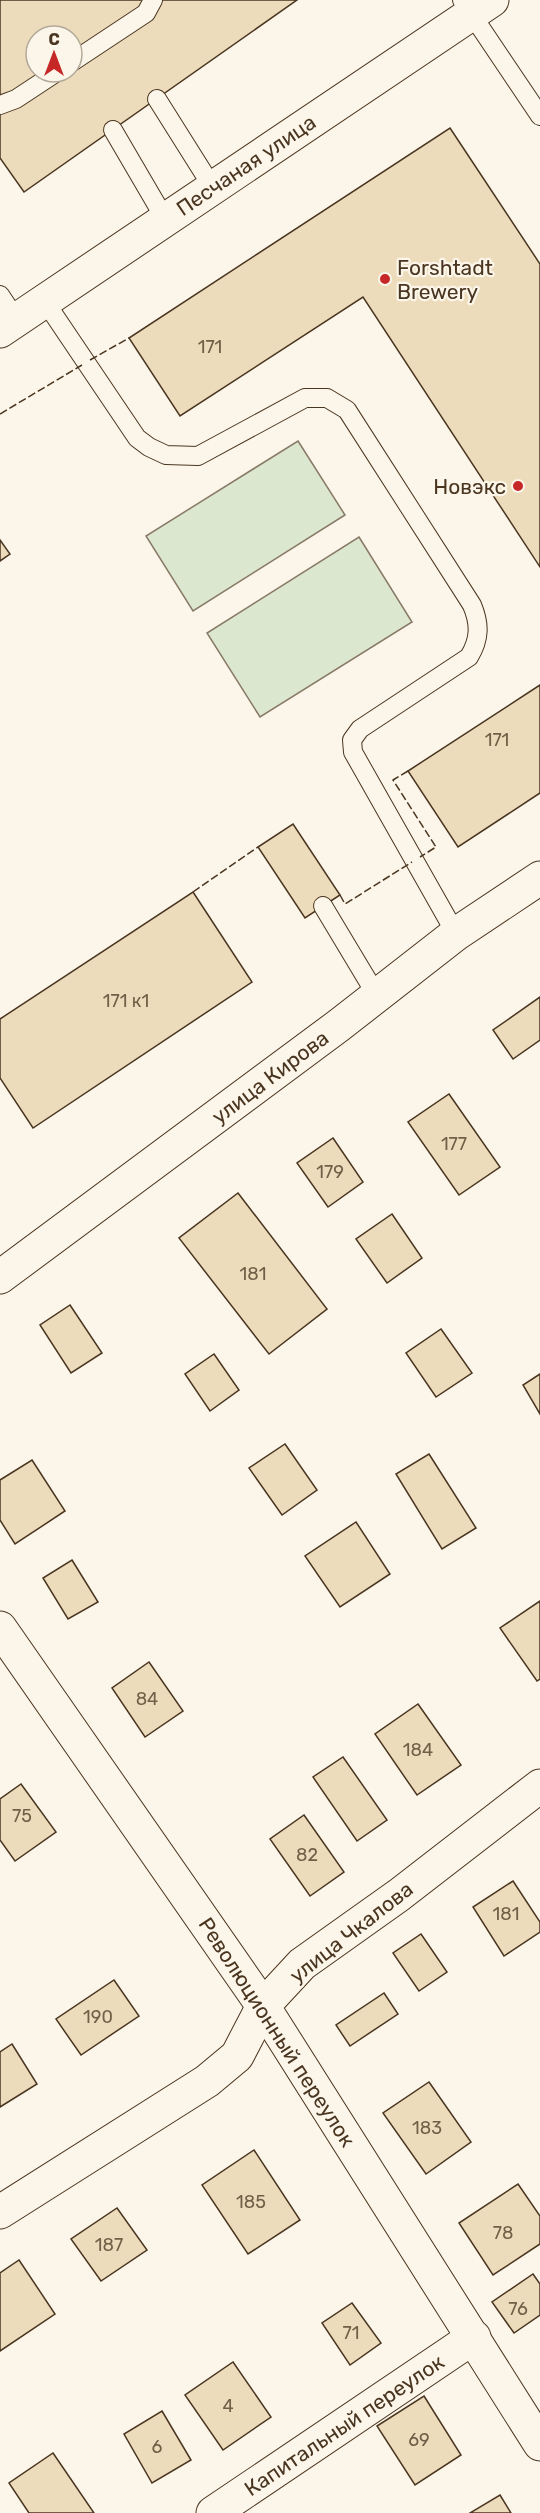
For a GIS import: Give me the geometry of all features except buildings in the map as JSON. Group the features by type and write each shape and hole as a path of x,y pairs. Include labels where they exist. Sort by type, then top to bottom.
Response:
{"street":[{"name":"Песчаная улица","path":"5,315 44,300 213,188 475,5"},
{"name":"улица Кирова","path":"0,1277 377,996 456,934 540,878"},
{"name":"Революционный переулок","path":"0,1628 263,2006 540,2444"},
{"name":"улица Чкалова","path":"0,2212 207,2081 237,2056 263,2006 302,1964 399,1895 540,1786"},
{"name":"Капитальный переулок","path":"213,2513 474,2337"}],"lane":[{"path":"84,54 146,13 153,0"},
{"path":"475,5 540,116"},
{"path":"0,105 16,99 39,84"},
{"path":"157,99 213,188"},
{"path":"113,130 165,219"},
{"path":"44,300 137,438 166,455 198,456 304,398 327,398 347,410 466,596 477,617 478,633 475,647 469,657 360,729 352,740 353,752 456,934"},
{"path":"322,906 377,996"}],"green space":[{"path":"298,441 345,515 193,611 146,536"},
{"path":"359,537 412,622 260,717 207,633"}],"fence":[{"path":"90,360 129,338"},
{"path":"0,414 82,365"},
{"path":"408,771 393,780 436,847 420,857"},
{"path":"193,892 258,847"},
{"path":"340,895 345,904 412,862"}],"place":[{"name":"Forshtadt Brewery","path":"385,279"},
{"name":"Новэкс","path":"518,486"}]}
